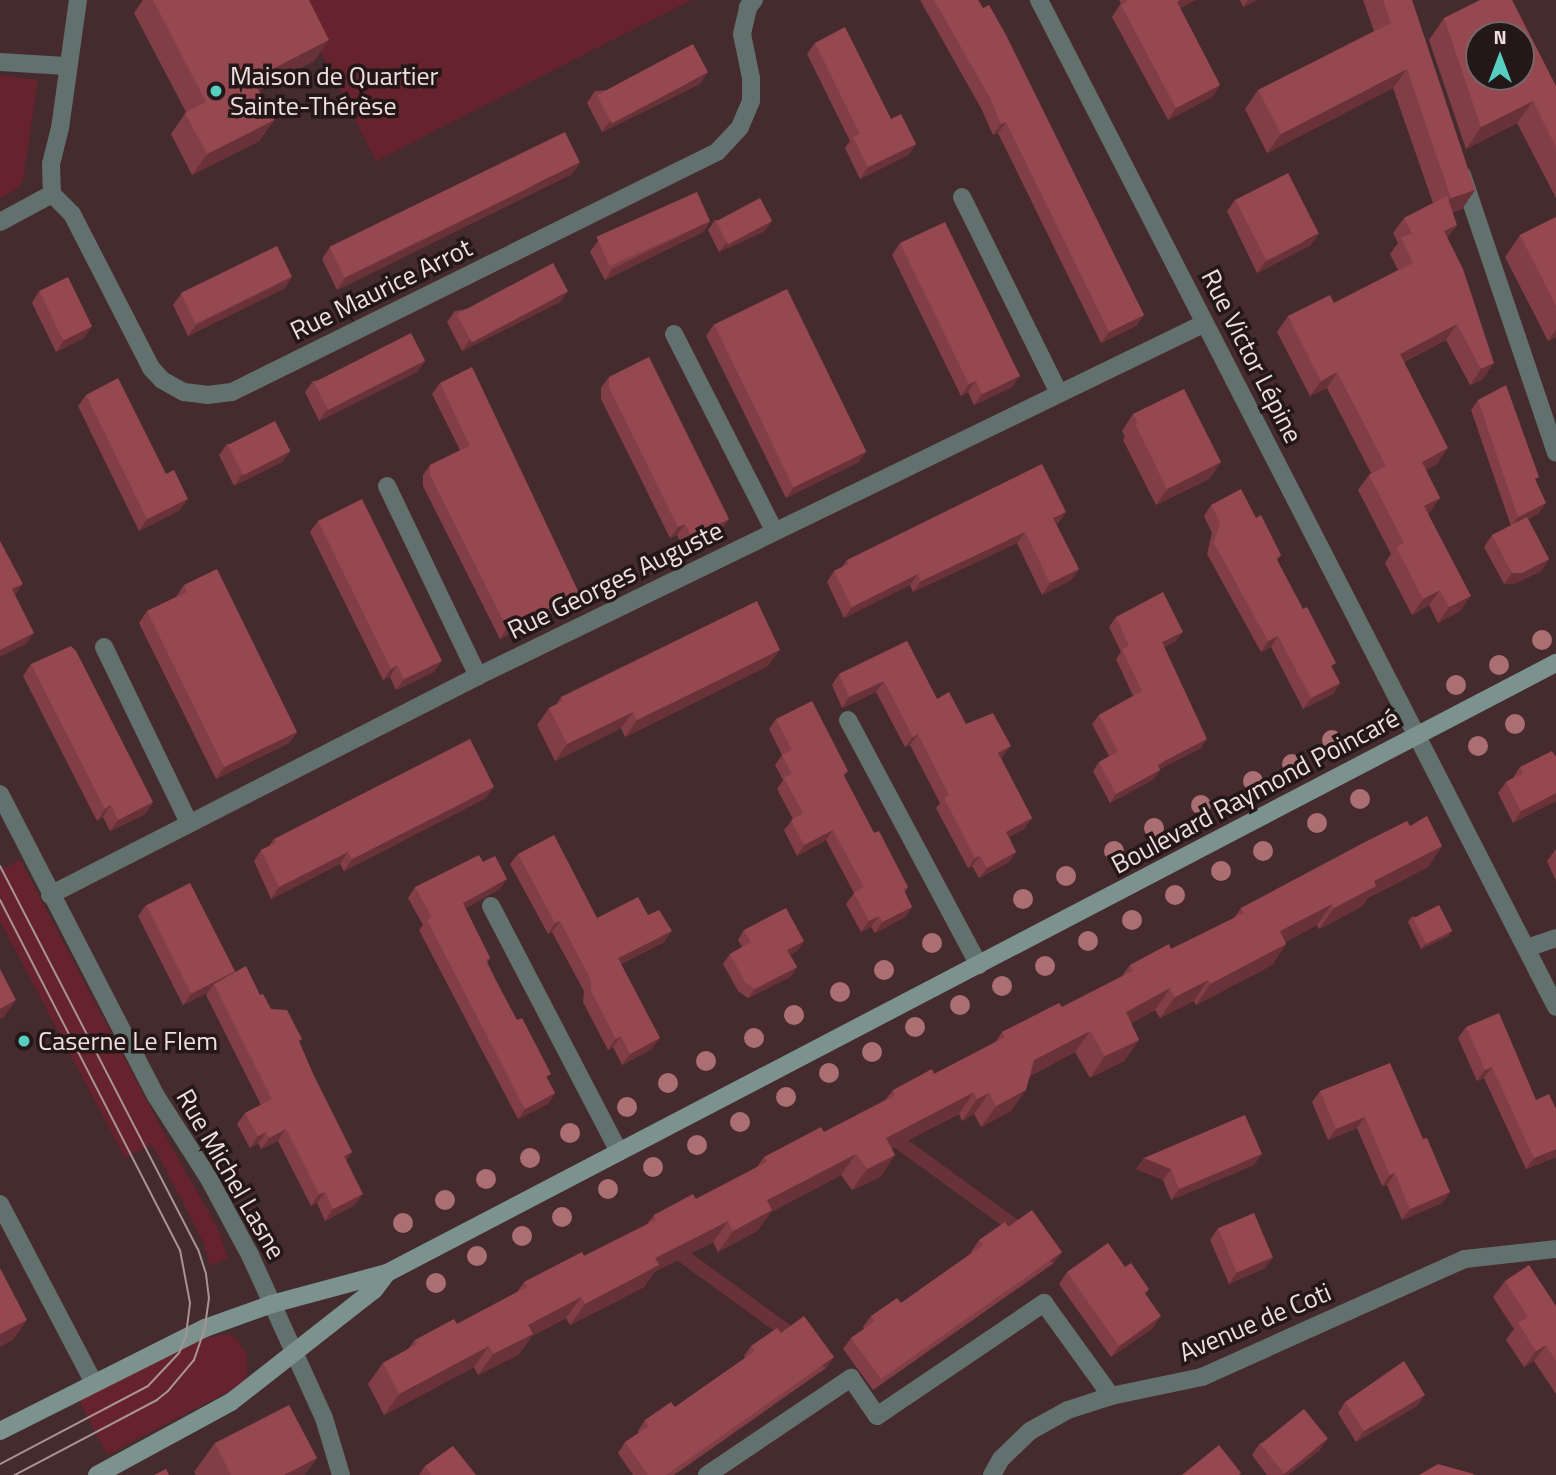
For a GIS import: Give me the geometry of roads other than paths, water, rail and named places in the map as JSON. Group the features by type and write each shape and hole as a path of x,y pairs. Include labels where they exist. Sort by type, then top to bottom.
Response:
{"main road":[{"name":"Boulevard Raymond Poincaré","path":"0,1431 205,1328 272,1304 387,1273 1556,663"},
{"name":"Boulevard Raymond Poincaré","path":"97,1475 231,1402 374,1290 387,1273"}],"street":[{"path":"0,222 52,194 51,164 60,128 66,66 78,0"},
{"name":"Rue Maurice Arrot","path":"52,194 72,214 151,369 162,380 184,392 207,395 232,392 717,152 740,127 751,101 751,78 742,34 748,7 754,0"},
{"name":"Rue Victor Lépine","path":"1039,0 1556,1007"},
{"path":"0,62 66,66"},
{"path":"1458,162 1556,452"},
{"path":"962,197 1059,393"},
{"name":"Rue Georges Auguste","path":"50,895 478,676 1205,323"},
{"path":"674,334 774,530"},
{"path":"387,486 478,676"},
{"path":"104,647 189,823"},
{"path":"848,720 979,965"},
{"name":"Rue Michel Lasne","path":"0,794 156,1096 208,1177 272,1304 324,1418 341,1475"},
{"path":"491,906 620,1152"},
{"path":"1527,948 1556,938"},
{"path":"0,1203 94,1382"},
{"name":"Avenue de Coti","path":"992,1475 1002,1459 1030,1431 1068,1410 1111,1396 1202,1377 1465,1259 1556,1249"},
{"path":"706,1475 852,1378 877,1416 1044,1303 1111,1396"}],"tram line":[{"path":"0,866 198,1249 206,1274 209,1298 205,1328 194,1360 168,1391 157,1400 15,1475"},
{"path":"0,900 180,1250 190,1303 186,1336 179,1353 148,1386 0,1464"}],"place":[{"name":"Maison de Quartier Sainte-Thérèse","path":"216,91"},
{"name":"Caserne Le Flem","path":"24,1041"}]}
